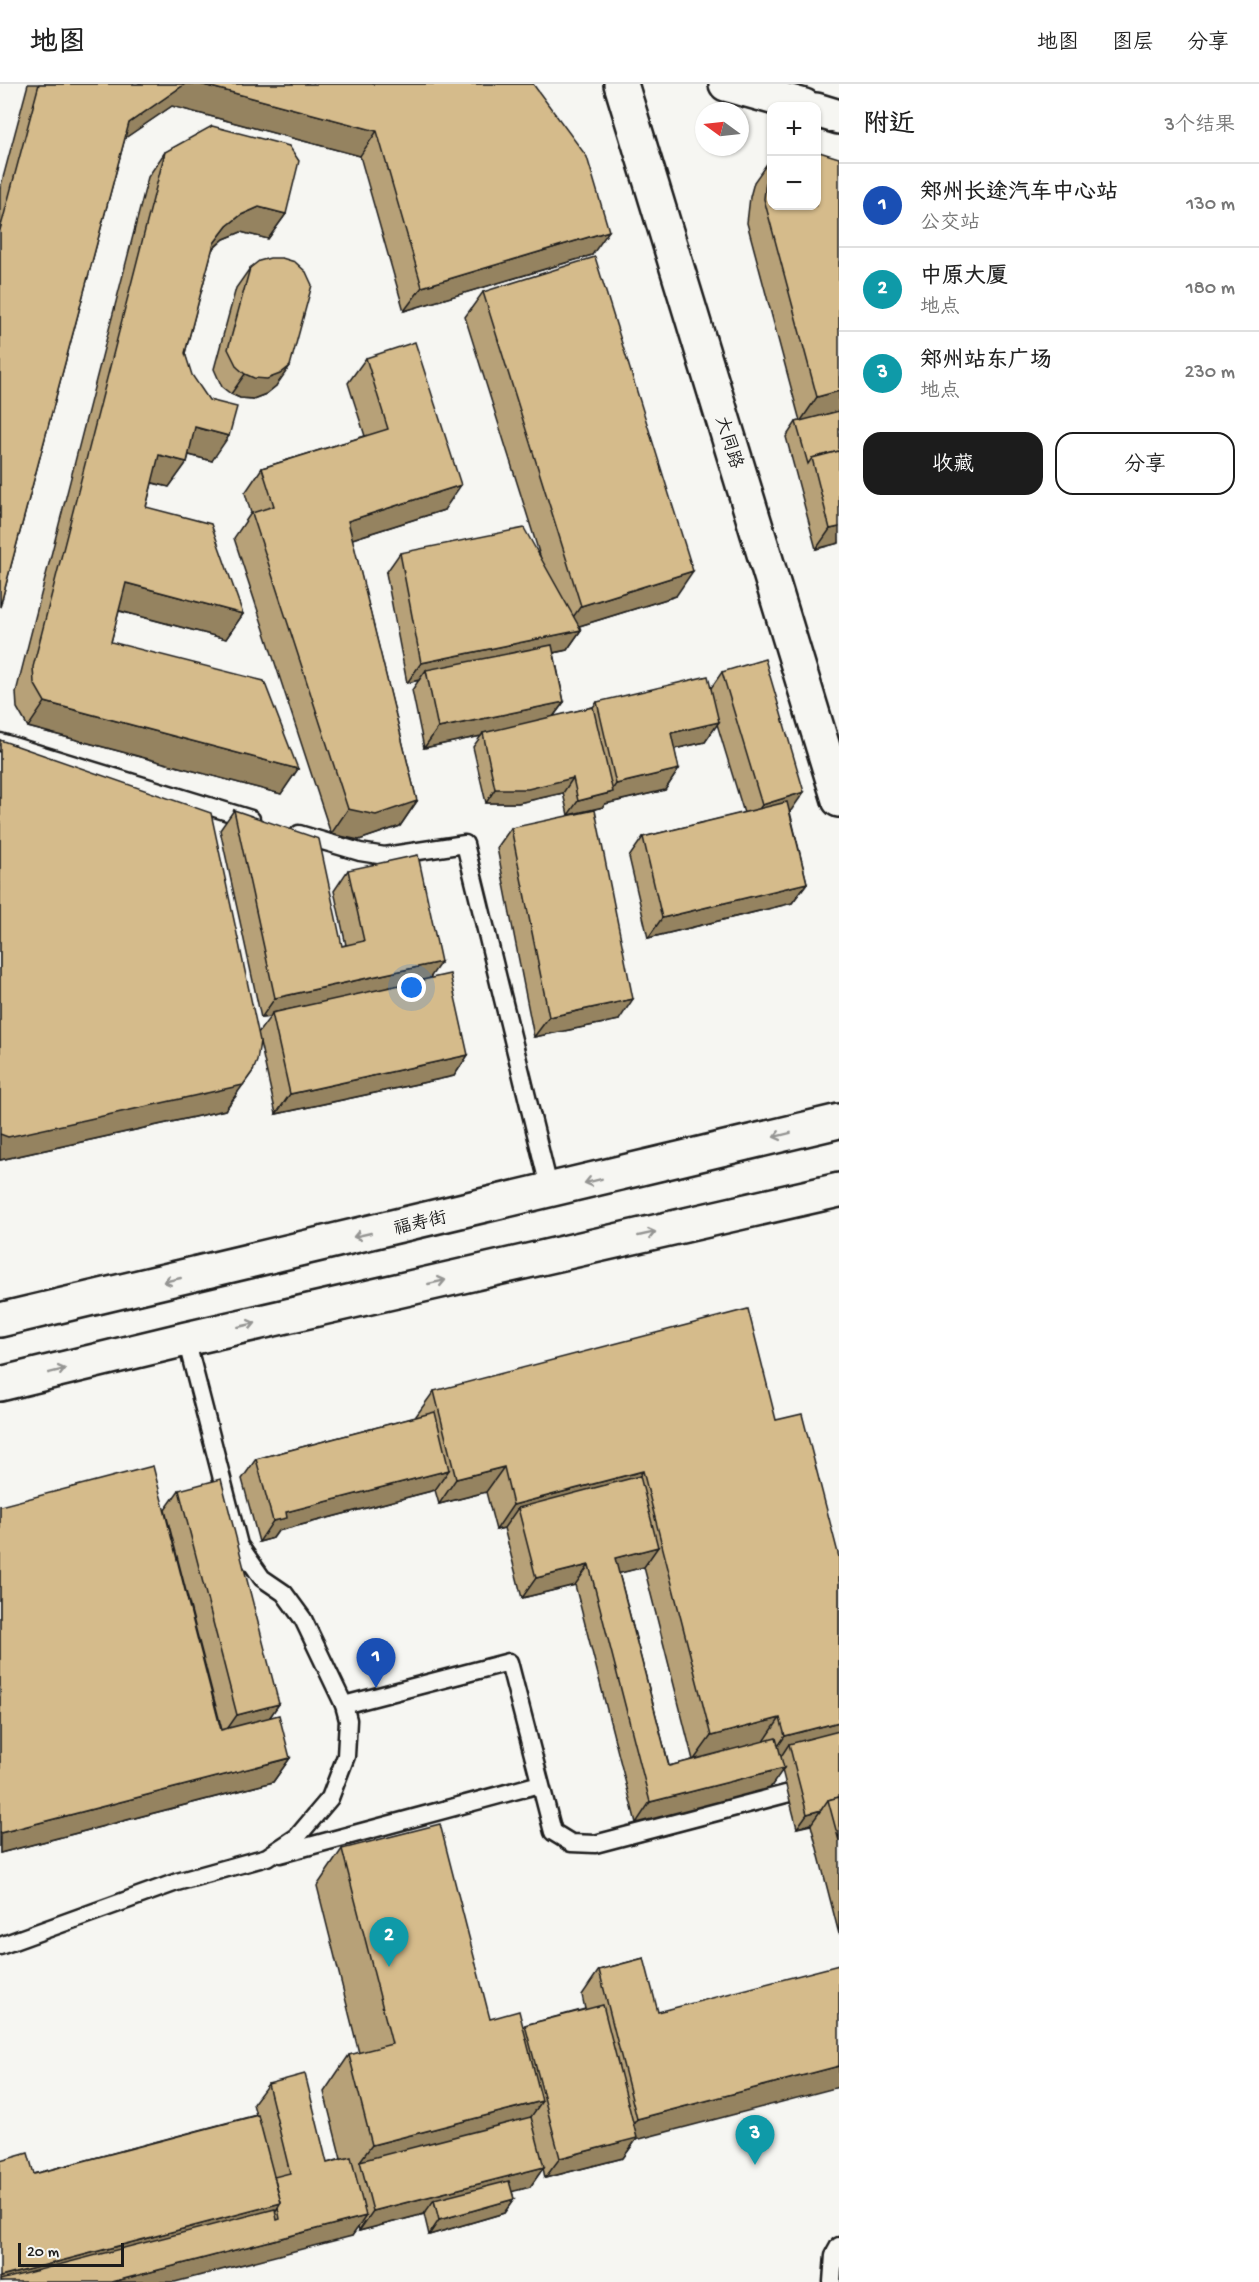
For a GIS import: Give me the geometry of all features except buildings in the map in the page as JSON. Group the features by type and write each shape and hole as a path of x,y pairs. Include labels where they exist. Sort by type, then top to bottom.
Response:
{"main road":[{"name":"大同路","path":"621,84 839,800"},
{"path":"726,84 790,102"},
{"path":"821,112 839,117"},
{"name":"福寿街","path":"0,1320 839,1121"},
{"path":"0,1384 186,1339 839,1190"}],"lane":[{"path":"0,742 351,850 386,856 465,844 550,1191"},
{"path":"186,1339 239,1545 262,1578 284,1593 303,1619 344,1705 348,1720 346,1756 330,1798 297,1837 267,1857"},
{"path":"344,1705 509,1662 553,1832 571,1843 594,1844 839,1780"},
{"path":"0,1946 177,1882 540,1784"},
{"path":"832,2282 834,2255 839,2246"}],"place":[{"name":"郑州长途汽车中心站","path":"376,1688"},
{"name":"中原大厦","path":"389,1967"},
{"name":"郑州站东广场","path":"755,2165"}]}
